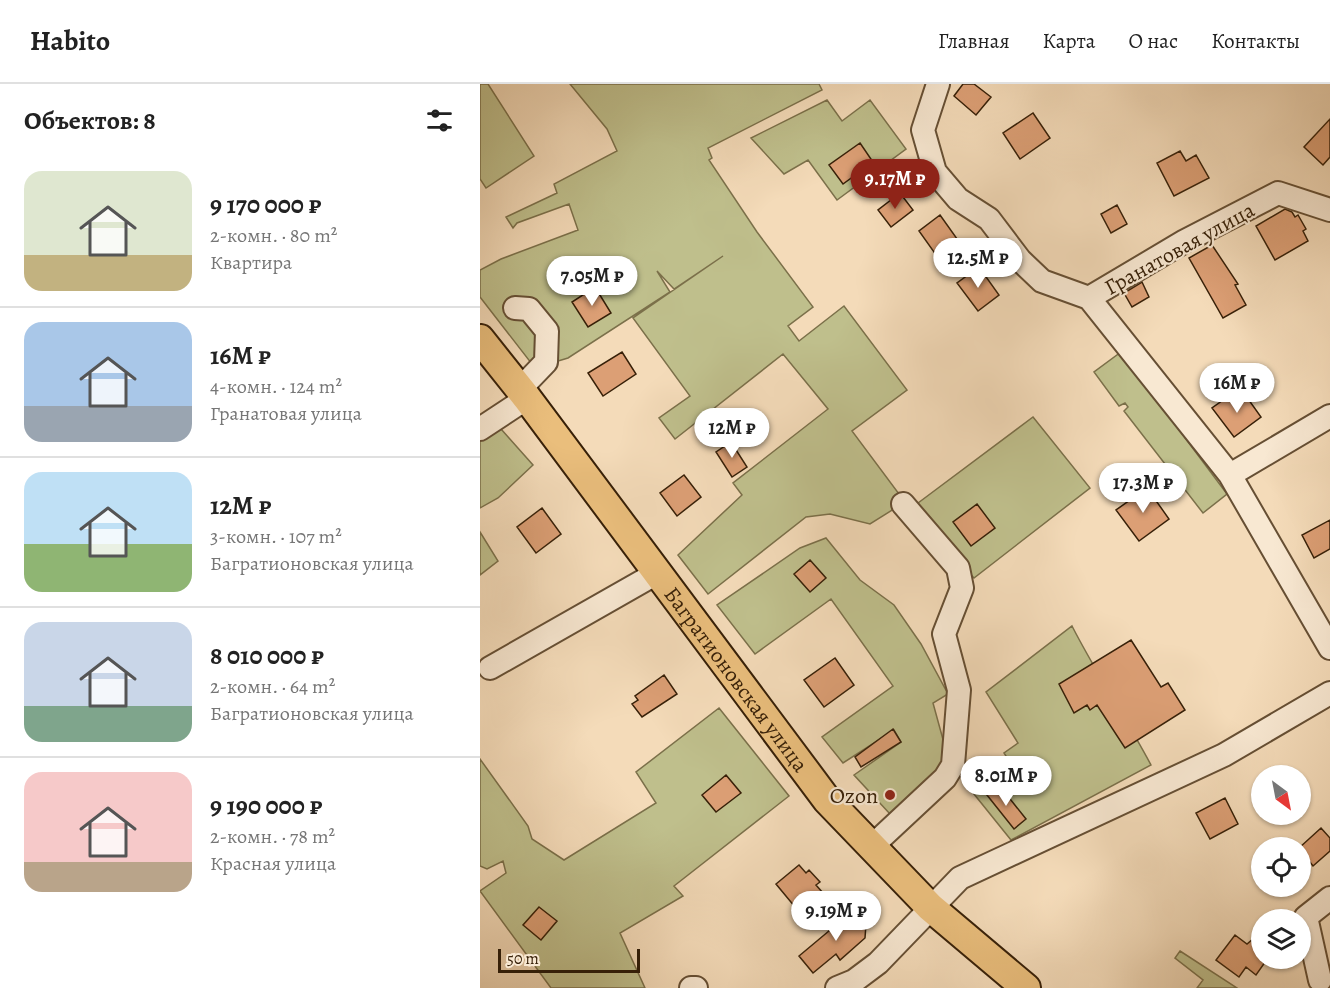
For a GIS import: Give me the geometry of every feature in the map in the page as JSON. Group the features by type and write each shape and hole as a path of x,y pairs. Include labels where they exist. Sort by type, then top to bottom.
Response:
{"main road":[{"name":"Багратионовская улица","path":"480,339 523,393 827,800 870,848 930,907 1026,988"}],"street":[{"path":"938,84 923,130 935,172 958,199 989,219 1020,260 1041,281 1089,298"},
{"name":"Гранатовая улица","path":"1330,210 1278,193 1185,241 1089,298 1230,475 1330,648"},
{"path":"480,429 523,393 546,362 547,331 529,309 515,308"},
{"path":"1230,475 1330,417"},
{"path":"870,848 945,778 952,765 954,754 959,690 944,633 962,588 958,568 903,504"},
{"path":"490,668 657,573"},
{"path":"837,988 854,981 878,963 960,878 1224,754 1330,693"},
{"path":"1320,980 1306,917 1330,898"}],"green space":[{"path":"480,84 488,84 534,156 486,188 480,179"},
{"path":"570,84 819,84 822,90 708,148 712,158 709,160 757,232 813,307 788,326 799,341 844,306 907,390 852,431 905,502 870,524 830,514 806,517 708,594 678,555 742,495 733,483 828,409 783,354 675,439 659,418 690,396 633,318 723,256 674,289 657,271 670,292 568,358 535,368 480,297 480,270 501,259 578,230 569,204 517,223 513,228 506,217 557,193 554,184 617,151 607,129"},
{"path":"827,100 842,121 870,100 906,149 837,200 808,160 784,174 751,138"},
{"path":"1121,352 1227,494 1203,513 1124,411 1128,407 1125,403 1119,406 1094,372"},
{"path":"1033,417 1090,488 974,578 910,509"},
{"path":"493,420 533,465 498,498 480,508 480,428"},
{"path":"480,532 498,561 480,575"},
{"path":"826,538 860,580 894,605 921,644 948,694 933,703 950,765 890,814 854,775 901,742 894,730 843,763 822,737 893,686 831,599 755,654 717,605 800,548"},
{"path":"1072,626 1151,765 1011,840 974,794 1011,764 1004,753 1018,743 986,692"},
{"path":"719,708 789,796 674,886 683,896 620,933 645,988 551,988 480,891 506,873 503,861 487,869 480,866 480,759 528,826 532,839 564,860 656,803 636,772"},
{"path":"1180,951 1237,988 1197,988 1203,980 1175,958"}],"building":[{"path":"963,84 974,84 991,97 976,115 954,96"},
{"path":"1033,113 1050,138 1020,159 1003,133"},
{"path":"1330,119 1330,157 1323,165 1304,147"},
{"path":"860,143 873,162 843,184 829,165"},
{"path":"1180,151 1186,161 1196,155 1209,178 1174,196 1157,163"},
{"path":"900,193 913,210 891,227 878,210"},
{"path":"1117,205 1127,224 1111,233 1101,214"},
{"path":"1285,209 1292,212 1295,217 1298,215 1306,229 1303,231 1308,241 1275,260 1256,226"},
{"path":"940,215 960,243 939,259 919,231"},
{"path":"1212,245 1238,284 1235,285 1246,305 1223,318 1189,258"},
{"path":"979,267 999,295 978,311 957,283"},
{"path":"1142,282 1149,297 1132,307 1124,293"},
{"path":"595,287 611,313 588,327 572,302"},
{"path":"622,352 636,374 603,396 588,373"},
{"path":"1233,393 1238,400 1246,396 1261,417 1234,437 1212,408"},
{"path":"731,442 747,467 732,477 716,452"},
{"path":"684,475 701,497 677,516 660,493"},
{"path":"1147,488 1169,519 1139,541 1116,510"},
{"path":"977,504 995,528 971,546 953,522"},
{"path":"542,508 561,534 536,553 517,527"},
{"path":"1330,520 1330,549 1314,558 1302,535"},
{"path":"810,560 826,578 810,592 794,574"},
{"path":"1131,640 1161,687 1168,683 1185,710 1125,748 1097,705 1090,710 1087,705 1074,713 1059,684"},
{"path":"835,658 854,685 824,707 804,680"},
{"path":"664,675 677,694 642,717 632,704 638,700 635,696"},
{"path":"893,729 901,742 861,767 855,757"},
{"path":"726,775 741,793 716,812 702,795"},
{"path":"999,785 1026,819 1014,829 987,795"},
{"path":"1225,798 1238,824 1210,839 1196,813"},
{"path":"1321,828 1330,838 1330,851 1313,866 1311,863 1311,837"},
{"path":"799,865 806,873 809,870 820,882 816,885 823,893 800,913 776,884"},
{"path":"539,907 557,921 541,940 523,925"},
{"path":"854,910 866,924 865,938 840,960 836,954 813,973 799,956"},
{"path":"1235,935 1247,944 1251,941 1251,969 1260,969 1256,975 1246,967 1239,977 1216,960"}],"place":[{"name":"Ozon","path":"890,795"}]}
